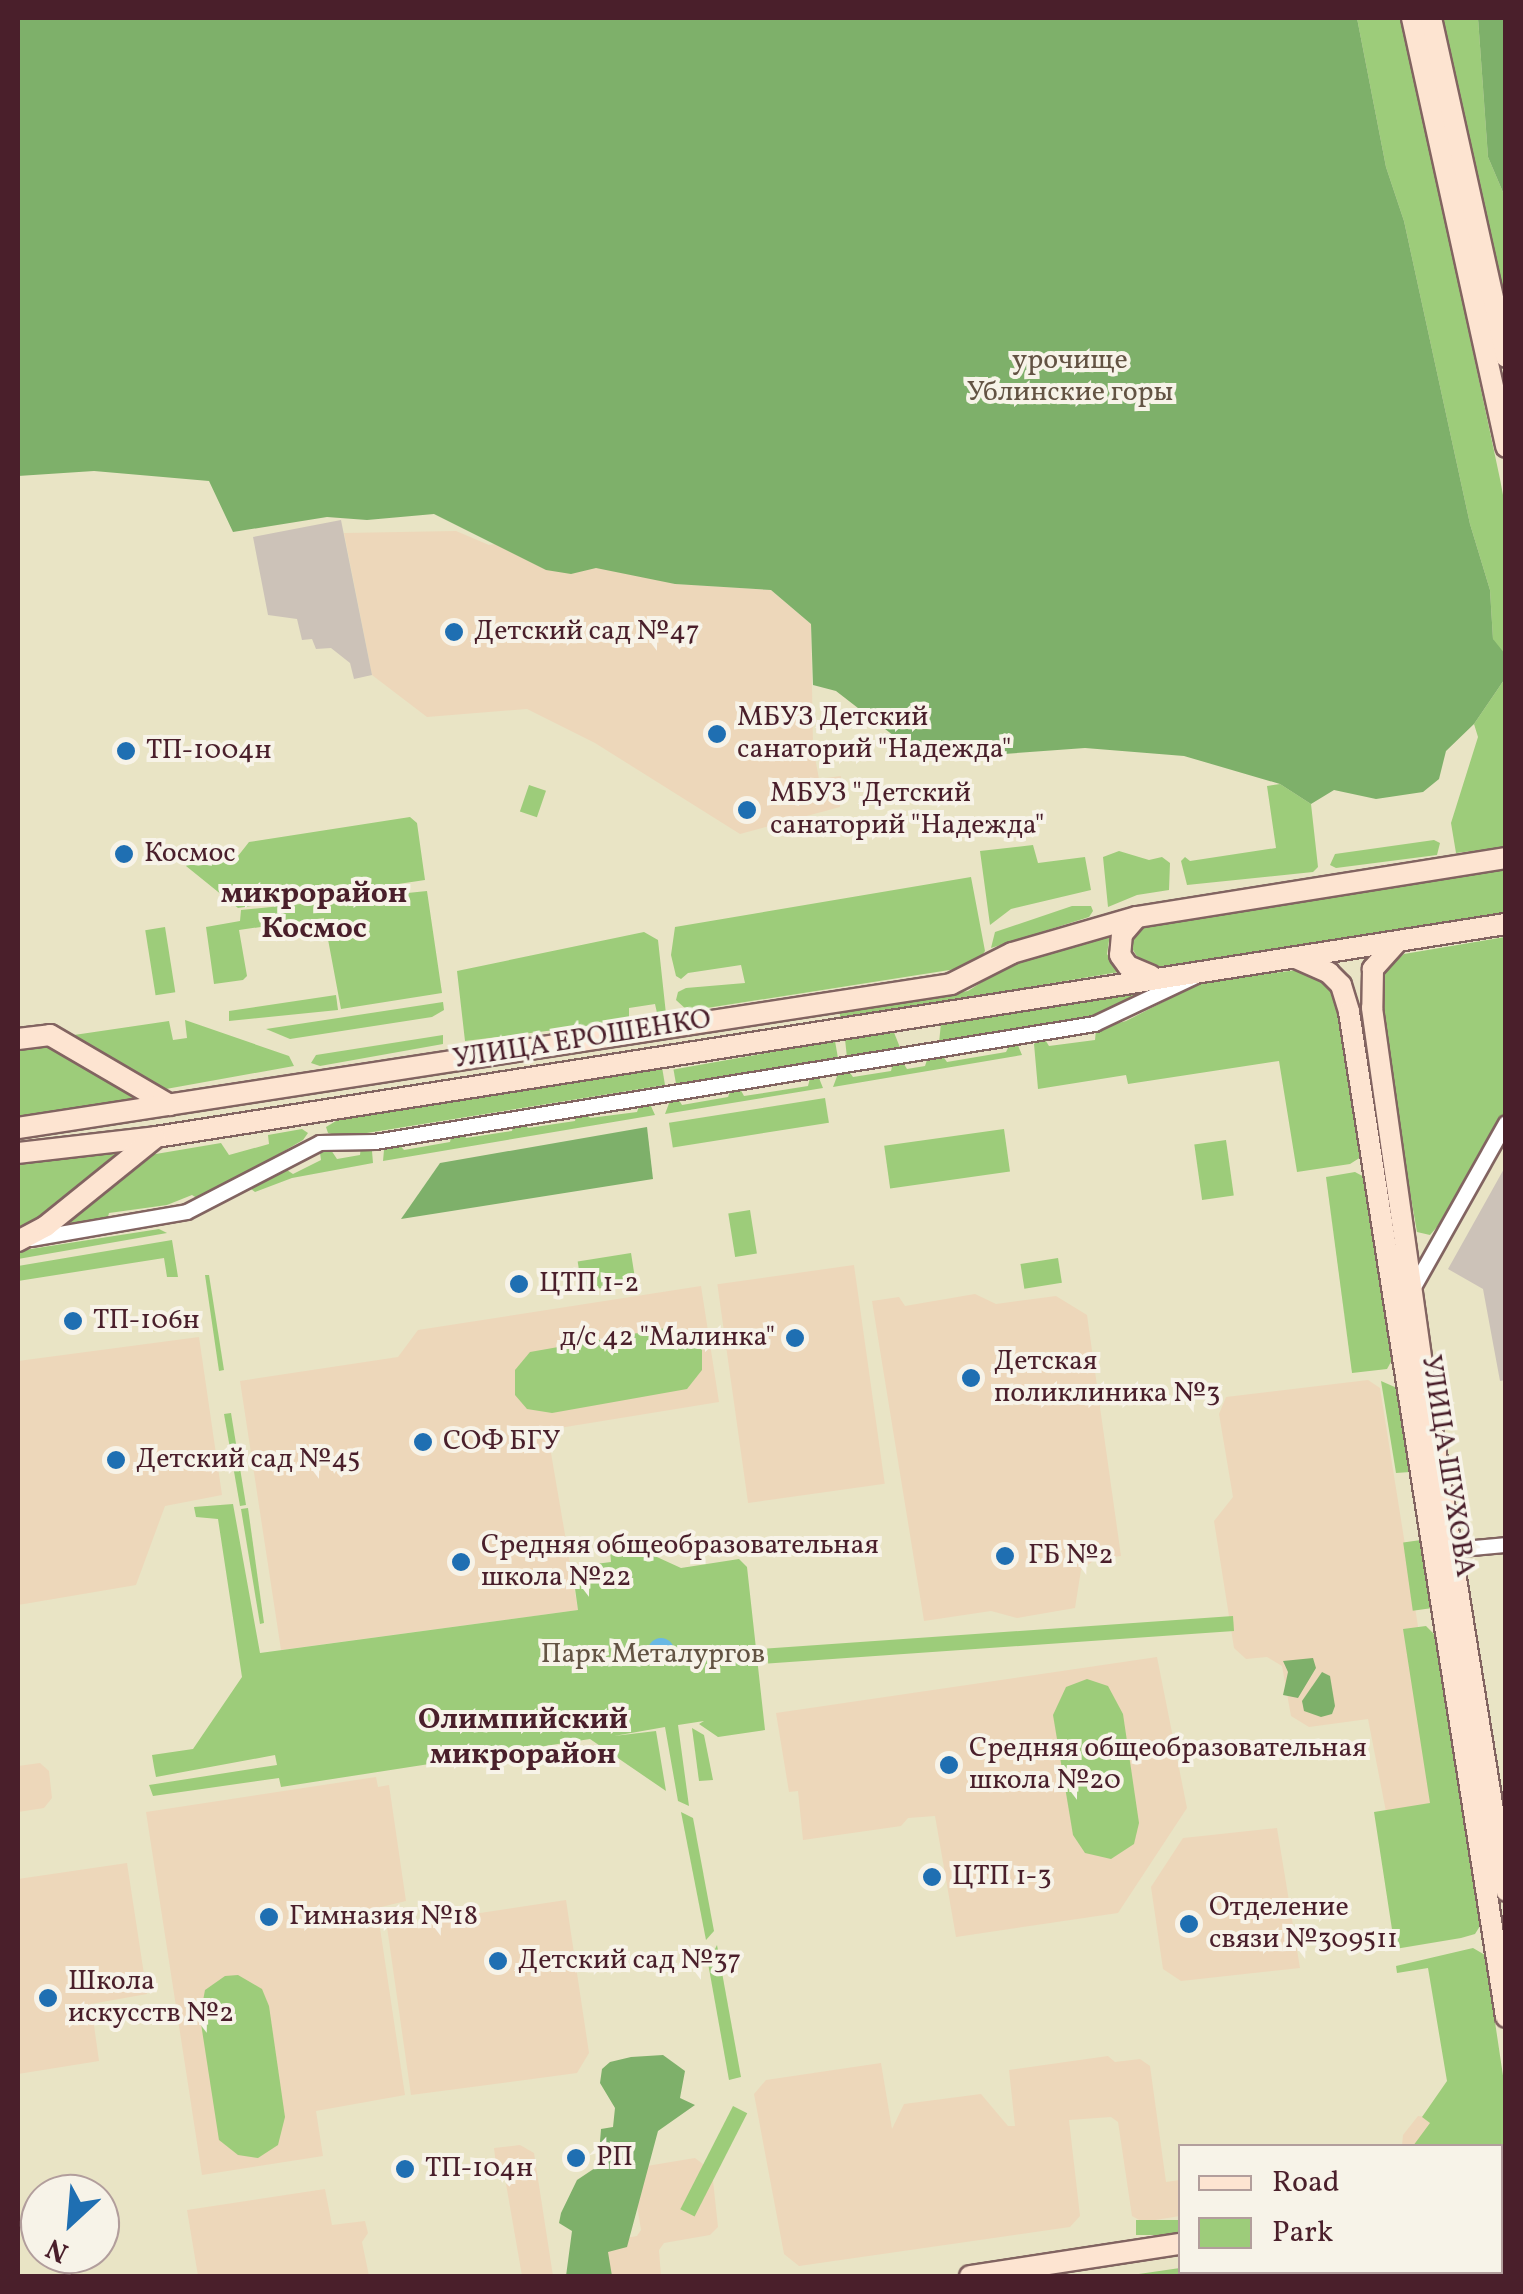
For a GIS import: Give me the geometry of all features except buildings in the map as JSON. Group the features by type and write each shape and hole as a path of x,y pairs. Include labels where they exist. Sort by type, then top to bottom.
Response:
{"main road":[{"path":"1412,18 1506,447"},
{"path":"1431,18 1506,357"},
{"name":"УЛИЦА ЕРОШЕНКО","path":"18,1128 951,984 1012,954 1137,916 1506,858"},
{"path":"1137,916 1122,934 1120,955 1128,966 1155,977"},
{"name":"УЛИЦА ЕРОШЕНКО","path":"18,1153 165,1135 1506,924"},
{"name":"УЛИЦА ШУХОВА","path":"1398,941 1373,968 1370,989 1443,1552 1499,1938 1506,2017"},
{"name":"УЛИЦА ШУХОВА","path":"1289,957 1329,972 1347,1000 1443,1552"},
{"path":"18,1039 50,1035 170,1105 165,1135 21,1240"},
{"name":"УЛИЦА ШУХОВА","path":"1452,1616 1506,1890"},
{"path":"970,2276 1178,2244"},
{"path":"1056,2276 1178,2258"}],"street":[{"name":"УЛИЦА ЕРОШЕНКО","path":"21,1240 188,1212 320,1143 376,1142 1095,1024 1208,968"},
{"path":"1412,1290 1505,1125"},
{"path":"1443,1552 1506,1545"}],"shaded area":[{"path":"341,520 372,675 354,679 350,663 331,648 316,649 312,639 302,640 297,619 268,615 253,537"},
{"path":"456,531 489,545 527,538 675,584 771,590 811,624 813,747 819,779 841,776 840,807 740,834 595,743 527,709 427,717 372,675 344,533"},
{"path":"1505,1167 1506,1380 1500,1381 1483,1289 1448,1269"},
{"name":"д/с 42 \"Малинка\"","path":"854,1265 885,1484 748,1503 717,1284"},
{"path":"701,1286 719,1402 547,1430 578,1610 281,1650 240,1381 398,1357 418,1330"},
{"path":"975,1294 996,1304 1056,1296 1087,1315 1121,1556 1096,1559 1081,1570 1075,1608 1017,1618 991,1611 924,1621 872,1301 899,1297 905,1306"},
{"path":"199,1337 222,1495 165,1506 136,1585 18,1605 18,1361"},
{"path":"1368,1380 1380,1388 1447,1808 1388,1822 1368,1719 1309,1727 1291,1716 1282,1666 1267,1657 1246,1659 1234,1648 1214,1521 1233,1497 1219,1414 1226,1397"},
{"path":"1157,1657 1187,1808 1118,1913 956,1937 935,1816 908,1818 901,1826 803,1840 798,1791 789,1792 776,1713"},
{"path":"40,1763 49,1771 52,1798 44,1808 18,1812 18,1766"},
{"path":"376,1777 378,1787 389,1785 406,1901 377,1908 405,2095 316,2111 323,2156 202,2175 146,1812"},
{"path":"1277,1828 1300,1968 1181,1981 1163,1969 1151,1887 1183,1838"},
{"path":"127,1863 147,1994 91,2004 99,2061 18,2074 18,1879"},
{"path":"566,1900 589,2053 577,2073 411,2095 387,1927"},
{"path":"1108,2056 1115,2062 1140,2059 1150,2066 1166,2182 1178,2180 1178,2216 1143,2222 1132,2216 1118,2122 1111,2117 1069,2120 1080,2216 1070,2227 799,2266 784,2254 754,2094 766,2080 881,2063 892,2129 904,2104 981,2094 1008,2126 1015,2126 1009,2070"},
{"path":"1418,2116 1438,2118 1423,2144 1402,2144 1403,2135"},
{"path":"520,2145 534,2153 553,2276 522,2276 505,2178 497,2173 494,2148"},
{"path":"695,2158 712,2171 718,2227 710,2235 664,2243 659,2250 661,2276 604,2276 608,2241 637,2236 641,2230 633,2180 641,2167"},
{"path":"325,2189 332,2225 365,2221 368,2233 362,2242 369,2276 198,2276 187,2210"}],"green space":[{"name":"урочище Ублинские горы","path":"18,18 1357,18 1386,167 1404,221 1470,524 1490,590 1493,639 1505,654 1504,680 1474,724 1446,751 1439,779 1423,792 1376,799 1334,790 1311,804 1280,784 1184,756 1085,748 963,757 898,739 836,691 813,685 811,624 771,590 675,584 596,568 571,574 546,570 434,514 367,520 327,517 233,532 209,481 94,471 18,476"},
{"path":"1357,18 1402,18 1506,511 1505,847 1456,853 1451,823 1478,737 1474,724 1504,680 1493,639 1490,590 1470,524 1404,221 1386,167"},
{"path":"1441,18 1478,18 1488,157 1505,197 1505,309"},
{"path":"1478,18 1505,18 1505,197 1488,157"},
{"path":"1280,784 1311,804 1318,867 1313,872 1187,885 1181,861 1185,857 1190,861 1276,848 1267,786"},
{"path":"529,785 546,791 537,817 520,811"},
{"path":"410,817 417,823 425,880 238,908 186,866 187,861 238,856 249,842"},
{"path":"1434,840 1440,843 1437,855 1336,868 1330,865 1335,854"},
{"path":"1033,845 1038,863 1085,857 1091,890 1011,909 990,925 980,851"},
{"path":"1119,851 1149,860 1162,857 1170,863 1169,890 1137,895 1108,907 1103,857"},
{"path":"1505,868 1505,913 1157,967 1141,963 1130,945 1136,931 1147,923"},
{"path":"971,877 985,951 975,966 688,1011 676,1000 678,992 686,988 745,983 741,965 688,973 681,979 676,976 671,955 675,927"},
{"path":"427,891 442,993 341,1009 324,918 239,930 247,976 214,984 206,927 240,921 241,910"},
{"path":"1072,906 1091,906 1093,911 1089,917 991,948 995,932"},
{"path":"165,927 175,992 156,995 145,930"},
{"path":"644,932 658,940 666,1014 657,1013 655,1004 629,1008 629,1017 620,1022 465,1041 457,971"},
{"path":"1110,934 1107,954 1119,972 840,1019 840,1012 968,991 1015,961"},
{"path":"1505,937 1505,1112 1437,1227 1430,1235 1417,1232 1379,1015 1381,972 1404,954"},
{"path":"1305,969 1331,988 1339,1008 1361,1149 1361,1157 1350,1164 1297,1172 1279,1061 1128,1084 1126,1075 1038,1089 1034,1044 1038,1040 1044,1038 1049,1046 1095,1040 1096,1029 1126,1021 1202,982"},
{"path":"1162,989 1102,1017 939,1043 941,1023"},
{"path":"336,995 338,1010 229,1021 229,1011"},
{"path":"443,1002 444,1010 432,1017 290,1039 266,1029"},
{"path":"185,1020 289,1056 294,1066 166,1089 75,1042 74,1035 169,1021 173,1040 187,1038"},
{"path":"893,1030 901,1050 847,1058 845,1039"},
{"path":"443,1035 443,1044 320,1066 311,1063 316,1055"},
{"path":"835,1041 838,1058 676,1086 673,1069"},
{"path":"45,1042 143,1101 18,1120 18,1045"},
{"path":"1017,1043 1022,1055 833,1087 839,1071 848,1070 853,1077 891,1071 893,1063 902,1061 907,1069 925,1066 928,1057 942,1055 947,1062 1006,1052 1010,1044"},
{"path":"662,1067 665,1085 342,1137 328,1133 326,1127 341,1118"},
{"path":"811,1074 819,1078 823,1088 665,1114 671,1098 677,1097 682,1105 728,1097 731,1089 739,1087 744,1096 808,1086"},
{"path":"825,1098 829,1123 673,1147 669,1123"},
{"path":"641,1101 650,1104 655,1115 383,1161 384,1150 397,1142 404,1150 450,1142 452,1132 460,1131 466,1138 512,1131 514,1121 523,1120 528,1128 575,1121 577,1112 585,1111 590,1118 637,1112"},
{"path":"647,1127 653,1179 401,1219 440,1163"},
{"path":"302,1129 308,1133 303,1140 200,1200 192,1195 167,1205 109,1213 106,1224 57,1227 144,1156 221,1143 229,1155 269,1144 268,1135"},
{"path":"1004,1129 1010,1172 890,1188 884,1146"},
{"path":"1226,1140 1234,1195 1202,1200 1194,1144"},
{"path":"361,1145 372,1151 373,1163 292,1178 255,1192 251,1189 284,1168 293,1174 321,1160 320,1153 331,1150 337,1159 360,1155"},
{"path":"121,1149 123,1155 49,1217 18,1234 18,1162"},
{"path":"1355,1172 1366,1178 1392,1360 1387,1369 1352,1373 1326,1177"},
{"path":"750,1210 757,1253 735,1257 728,1213"},
{"path":"159,1229 167,1233 18,1259 18,1251"},
{"path":"172,1240 178,1277 167,1277 164,1258 18,1281 18,1266"},
{"path":"631,1253 636,1283 582,1291 578,1261"},
{"path":"1058,1258 1062,1283 1024,1289 1020,1264"},
{"path":"205,1275 209,1275 224,1370 219,1371"},
{"path":"666,1328 688,1333 702,1350 702,1370 687,1389 552,1413 527,1409 515,1395 515,1370 530,1352"},
{"path":"1381,1381 1397,1388 1410,1472 1396,1473"},
{"path":"231,1413 246,1505 240,1506 224,1414"},
{"name":"Парк Металургов","path":"233,1504 260,1653 578,1610 572,1567 611,1562 610,1551 616,1550 615,1543 624,1542 681,1568 739,1559 747,1567 765,1730 718,1737 699,1724 704,1721 678,1725 689,1806 678,1801 665,1727 614,1736 656,1731 666,1791 590,1739 281,1787 279,1778 153,1796 149,1785 277,1765 275,1755 156,1777 154,1767 152,1755 193,1749 242,1677 218,1519 196,1517 194,1507"},
{"path":"248,1508 264,1623 260,1624 241,1509"},
{"path":"1421,1540 1431,1608 1413,1611 1403,1543"},
{"path":"1233,1616 1234,1631 768,1664 767,1649"},
{"path":"1426,1626 1435,1635 1480,1926 1475,1934 1461,1938 1395,1949 1374,1812 1430,1803 1403,1629"},
{"path":"1313,1658 1316,1668 1298,1698 1283,1695 1288,1672 1283,1661"},
{"path":"1322,1672 1330,1676 1335,1706 1332,1714 1321,1717 1304,1711 1302,1701"},
{"path":"1087,1679 1108,1686 1123,1714 1139,1823 1134,1844 1111,1859 1085,1853 1073,1835 1053,1715 1066,1687"},
{"path":"692,1728 704,1735 713,1780 699,1781"},
{"path":"681,1812 693,1818 714,1931 706,1940"},
{"path":"717,1945 741,2077 729,2080 708,1963"},
{"path":"1473,1948 1485,1955 1505,2089 1503,2176 1503,2144 1414,2144 1430,2123 1422,2117 1447,2081 1428,1968 1397,1973 1396,1966"},
{"path":"238,1975 262,1989 269,2006 285,2117 278,2145 258,2158 238,2155 219,2140 200,2017 205,1990 225,1976"},
{"path":"663,2055 685,2071 680,2098 695,2105 658,2131 627,2247 608,2252 612,2276 566,2276 572,2231 559,2223 561,2213 577,2180 598,2166 601,2129 613,2127 615,2108 600,2083 602,2069 610,2062 631,2057"},
{"path":"733,2106 747,2113 695,2217 680,2209"},
{"path":"1136,2220 1178,2220 1178,2235 1136,2235"},
{"path":"1178,2268 1178,2274 1499,2276 1125,2276"}],"water":[{"path":"661,1638 670,1642 674,1651 670,1660 661,1664 652,1660 648,1651 652,1642"}],"place":[{"name":"Детский сад №47","path":"454,632"},
{"name":"МБУЗ Детский санаторий \"Надежда\"","path":"717,734"},
{"name":"ТП-1004н","path":"126,751"},
{"name":"МБУЗ \"Детский санаторий \"Надежда\"","path":"747,810"},
{"name":"Космос","path":"124,854"},
{"name":"ЦТП 1-2","path":"519,1284"},
{"name":"ТП-106н","path":"73,1321"},
{"name":"д/с 42 \"Малинка\"","path":"795,1338"},
{"name":"Детская поликлиника №3","path":"971,1378"},
{"name":"СОФ БГУ","path":"423,1442"},
{"name":"Детский сад №45","path":"116,1460"},
{"name":"ГБ №2","path":"1005,1556"},
{"name":"Средняя общеобразовательная школа №22","path":"461,1562"},
{"name":"Средняя общеобразовательная школа №20","path":"949,1765"},
{"name":"ЦТП 1-3","path":"932,1877"},
{"name":"Гимназия №18","path":"269,1917"},
{"name":"Отделение связи №309511","path":"1189,1924"},
{"name":"Детский сад №37","path":"498,1961"},
{"name":"Школа искусств №2","path":"48,1998"},
{"name":"РП","path":"576,2158"},
{"name":"ТП-104н","path":"405,2169"}],"district":[{"name":"микрорайон Космос","path":"314,911"},
{"name":"Олимпийский микрорайон","path":"523,1737"}]}
